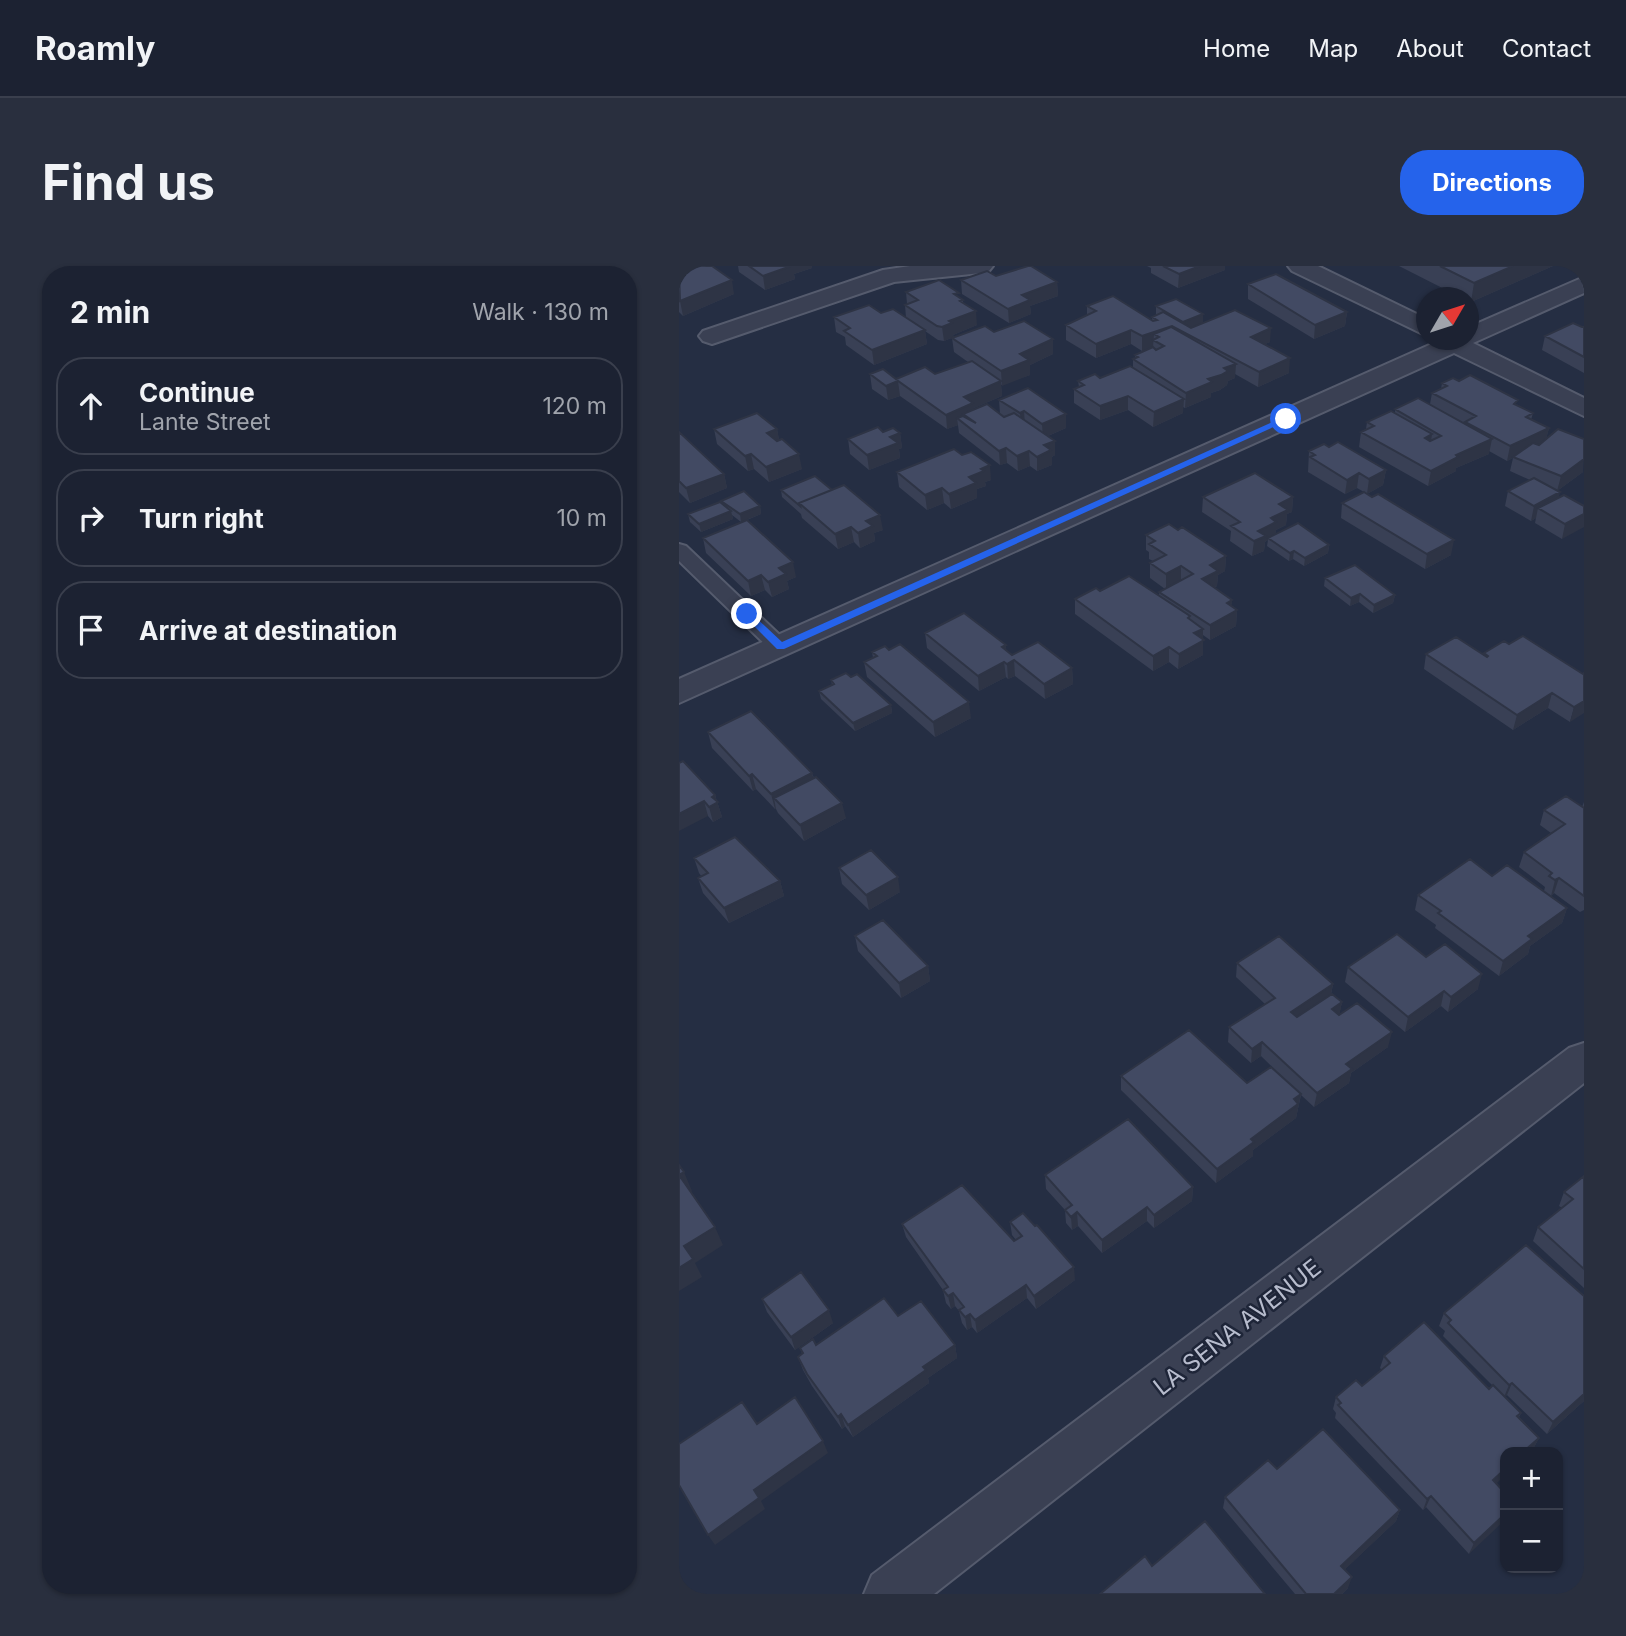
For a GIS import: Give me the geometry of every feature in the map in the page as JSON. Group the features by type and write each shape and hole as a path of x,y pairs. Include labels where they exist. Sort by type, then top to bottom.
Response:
{"street":[{"path":"712,336 891,275 981,266"},
{"path":"1303,266 1416,324"},
{"path":"1479,330 1584,284"},
{"path":"679,692 1434,350"},
{"path":"1478,350 1584,408"},
{"name":"LA SENA AVENUE","path":"891,1594 1584,1060"}],"lane":[{"path":"679,550 780,647"}],"building":[{"path":"712,266 732,280 680,301 679,270"},
{"path":"749,266 791,266 763,276"},
{"path":"1028,266 1057,282 1022,295 1030,300 1008,309 961,280 987,271 996,276"},
{"path":"1163,266 1200,266 1179,274"},
{"path":"1440,266 1513,266 1474,283"},
{"path":"1276,274 1347,312 1315,325 1248,284"},
{"path":"939,280 959,293 954,294 976,311 949,321 952,323 942,327 905,305 918,300 906,292"},
{"path":"1113,296 1153,321 1157,320 1152,317 1163,312 1191,328 1235,310 1271,328 1251,337 1290,358 1259,372 1172,326 1142,336 1131,330 1096,344 1066,325 1096,311 1087,306"},
{"path":"1176,299 1203,314 1183,322 1156,306"},
{"path":"869,305 881,313 893,309 925,330 872,350 844,331 850,328 834,317"},
{"path":"1024,321 1053,339 1020,354 1029,360 1001,371 952,338 985,326 994,332"},
{"path":"1573,323 1584,327 1584,357 1545,336"},
{"path":"1171,327 1236,364 1224,368 1228,371 1221,375 1208,379 1212,382 1186,393 1133,359 1138,357 1135,355 1153,347 1156,350 1164,346 1153,340 1159,337 1154,334"},
{"path":"972,361 1001,381 964,397 973,403 946,415 898,381 886,386 870,374 883,369 896,379 925,367 935,374"},
{"path":"1130,366 1184,399 1154,412 1128,396 1100,406 1074,389 1084,385 1078,381 1095,374 1100,378"},
{"path":"1470,375 1518,400 1514,404 1533,413 1526,417 1549,428 1510,446 1465,422 1476,416 1432,393 1447,386 1442,383 1453,378 1459,381"},
{"path":"1028,388 1066,414 1042,424 1024,411 1020,413 999,400"},
{"path":"1418,398 1492,439 1456,455 1458,457 1431,471 1361,432 1374,426 1367,422 1391,411 1432,434 1425,438 1430,441 1441,436 1395,409"},
{"path":"987,404 1004,417 1014,413 1055,441 1044,445 1051,450 1037,457 1029,451 1017,456 1006,448 999,451 957,418 963,416 976,423 963,414"},
{"path":"757,413 777,429 767,433 777,441 782,439 799,454 766,467 751,454 745,456 714,429"},
{"path":"878,427 883,432 893,428 900,433 890,437 898,443 867,455 848,439"},
{"path":"1558,429 1584,439 1584,459 1561,476 1513,457 1533,443 1539,445"},
{"path":"679,432 724,474 686,488 679,481"},
{"path":"1338,442 1386,470 1369,479 1359,473 1347,480 1310,457 1315,455 1309,451 1324,444 1329,447"},
{"path":"954,449 962,455 971,452 990,465 981,469 984,471 969,477 976,483 949,494 942,488 925,495 897,472"},
{"path":"1255,473 1293,497 1279,504 1288,510 1271,518 1276,522 1258,531 1266,536 1254,541 1231,526 1240,522 1203,497"},
{"path":"815,476 832,490 799,503 800,506 781,490"},
{"path":"1534,478 1560,492 1534,506 1508,491"},
{"path":"844,485 880,515 866,521 873,526 858,533 851,527 835,534 799,503"},
{"path":"744,491 760,506 740,514 721,501"},
{"path":"1364,492 1372,497 1378,494 1454,540 1427,554 1342,503"},
{"path":"1564,495 1584,506 1584,514 1565,524 1538,508"},
{"path":"720,502 731,511 699,524 688,514"},
{"path":"747,520 793,562 779,568 786,574 768,582 761,575 748,581 703,538"},
{"path":"1298,523 1329,545 1305,558 1294,551 1290,553 1268,538"},
{"path":"1169,524 1178,530 1182,527 1226,556 1210,565 1218,571 1202,579 1232,600 1227,603 1237,610 1210,625 1159,592 1193,574 1181,566 1166,574 1150,563 1166,555 1149,544 1155,541 1146,535"},
{"path":"1355,565 1395,595 1374,605 1360,594 1351,598 1325,578"},
{"path":"1129,576 1190,616 1188,618 1203,629 1194,633 1204,640 1179,654 1169,647 1153,656 1075,599 1096,588 1100,591"},
{"path":"964,613 1006,645 1002,647 1012,655 1038,642 1072,668 1044,684 1014,660 1007,664 1004,662 978,676 925,633"},
{"path":"1523,636 1584,673 1584,701 1574,707 1552,693 1517,715 1426,654 1456,637 1487,657 1484,653 1504,641 1509,644"},
{"path":"900,644 969,702 933,722 864,662 877,656 872,652 885,646 889,650"},
{"path":"846,673 851,677 857,674 891,705 853,723 819,691 834,684 831,680"},
{"path":"751,711 812,773 771,794 752,774 749,776 708,732"},
{"path":"683,761 715,795 712,797 718,802 709,807 704,801 679,814 679,763"},
{"path":"816,777 842,803 800,825 774,798"},
{"path":"1566,796 1584,808 1584,896 1559,878 1555,880 1549,876 1552,873 1524,852 1565,824 1544,810"},
{"path":"735,837 780,881 724,908 698,878 708,873 694,858"},
{"path":"871,850 898,877 866,895 839,868"},
{"path":"1470,859 1492,876 1507,865 1567,908 1528,936 1532,939 1503,961 1418,895"},
{"path":"883,920 928,966 899,983 855,936"},
{"path":"1397,934 1426,957 1445,944 1482,974 1451,997 1444,991 1408,1017 1348,967"},
{"path":"1279,936 1333,984 1291,1012 1297,1017 1332,994 1342,1002 1332,1009 1339,1015 1357,1003 1392,1032 1346,1064 1352,1069 1317,1093 1262,1042 1252,1049 1229,1027 1275,998 1237,963"},
{"path":"1189,1030 1247,1083 1271,1067 1301,1094 1294,1099 1298,1104 1251,1139 1254,1142 1217,1169 1121,1076"},
{"path":"1128,1119 1193,1187 1154,1215 1147,1207 1102,1240 1077,1212 1071,1217 1065,1210 1072,1205 1045,1175"},
{"path":"679,1175 715,1227 684,1246 693,1259 679,1268"},
{"path":"1584,1176 1584,1269 1538,1227 1573,1199 1564,1192"},
{"path":"962,1185 1014,1241 1022,1236 1010,1222 1023,1213 1074,1267 1034,1296 1026,1285 975,1320 970,1314 965,1317 959,1310 964,1307 953,1293 948,1296 943,1290 948,1287 902,1224"},
{"path":"1526,1245 1584,1296 1584,1394 1553,1422 1512,1383 1509,1385 1448,1323 1451,1320 1444,1313"},
{"path":"801,1272 829,1310 791,1337 762,1299"},
{"path":"884,1298 898,1316 921,1301 955,1345 923,1367 926,1370 848,1425 841,1414 838,1417 807,1374 798,1357 803,1353 800,1348 813,1339 816,1345"},
{"path":"1424,1322 1489,1389 1493,1385 1521,1413 1517,1416 1539,1438 1529,1447 1500,1447 1500,1474 1493,1480 1500,1488 1500,1519 1474,1543 1431,1496 1427,1499 1338,1405 1341,1403 1336,1397 1356,1380 1362,1386 1390,1363 1384,1356"},
{"path":"795,1397 823,1441 754,1490 759,1498 708,1535 679,1485 679,1444 742,1402 757,1424"},
{"path":"1323,1429 1400,1510 1341,1566 1352,1577 1334,1594 1306,1594 1225,1497 1268,1460 1277,1469"},
{"path":"1205,1521 1265,1594 1100,1594 1145,1556 1152,1566"}],"route":[{"path":"747,614 780,647 1286,419"}]}
